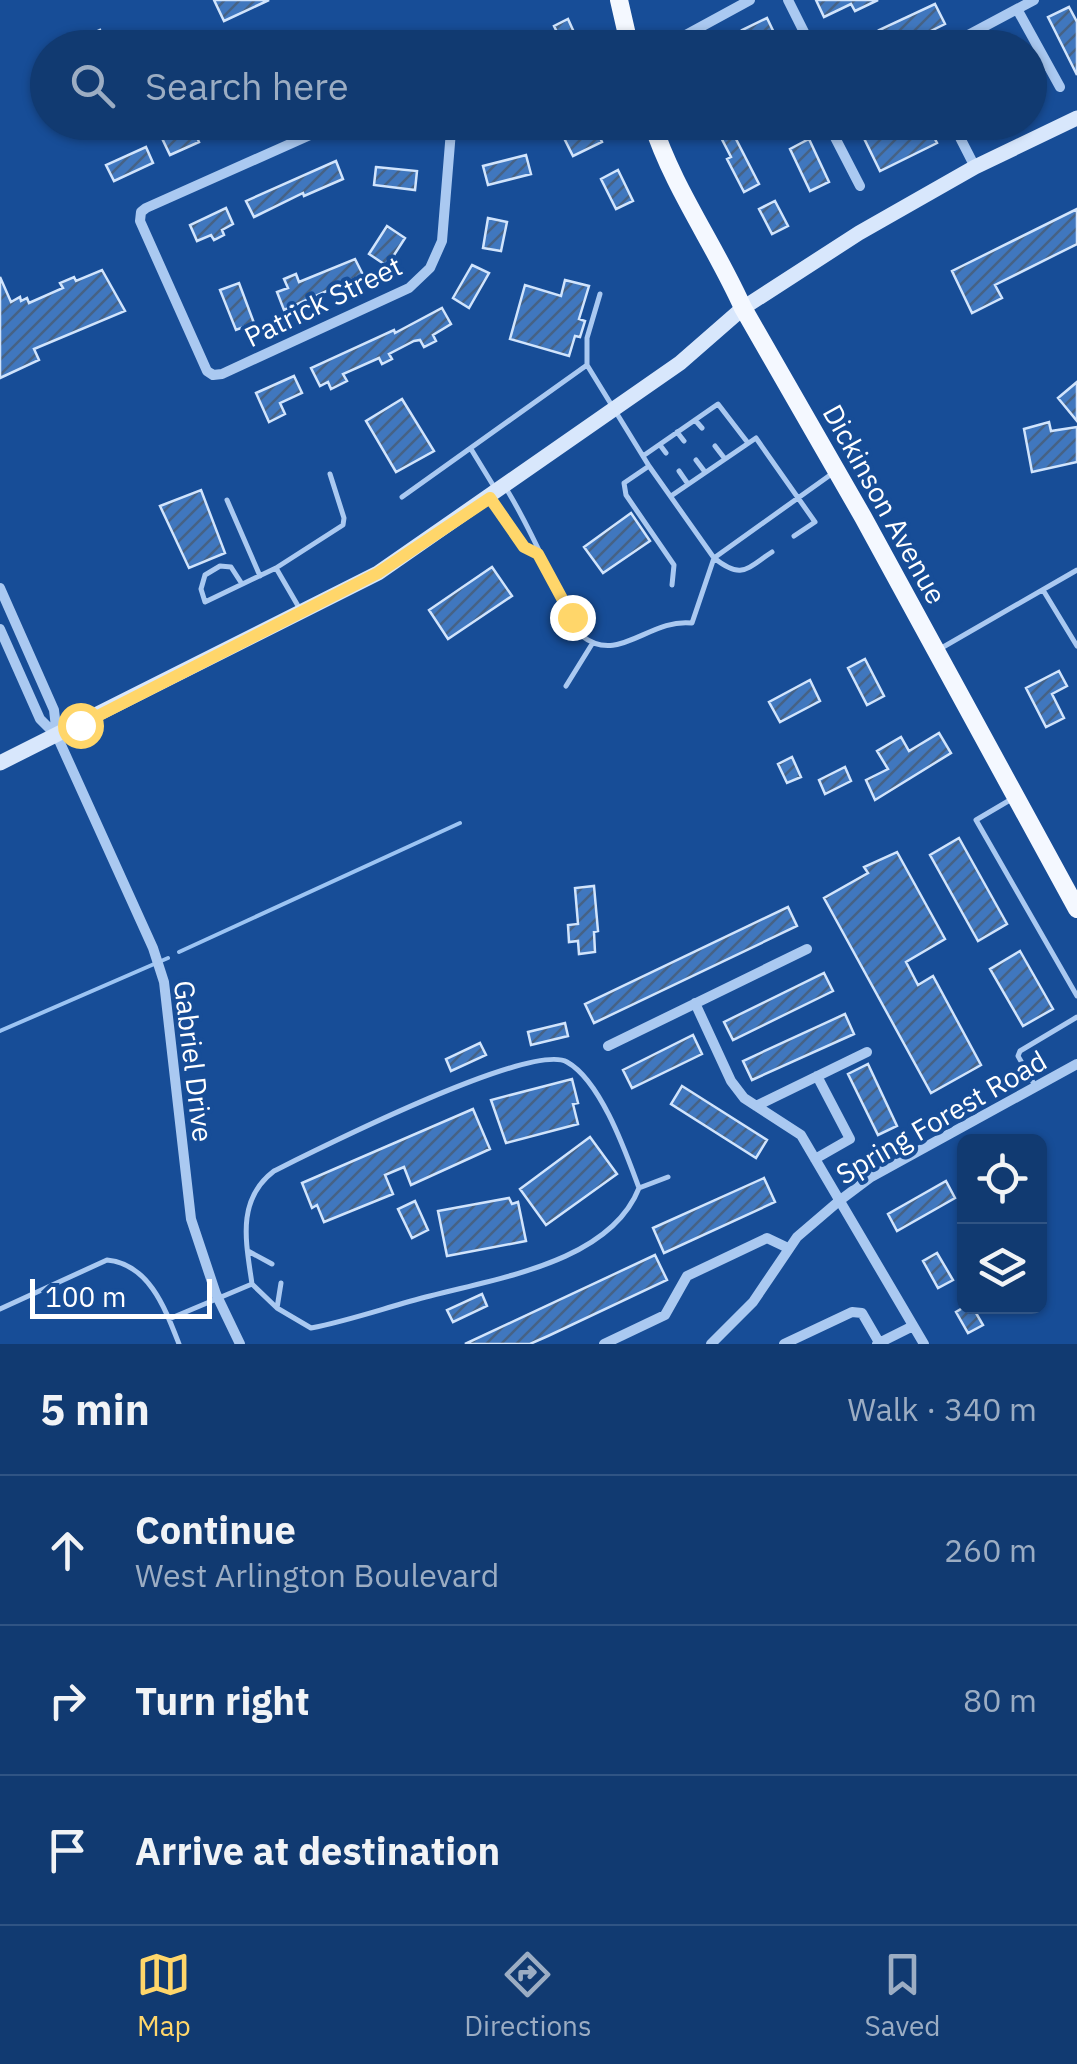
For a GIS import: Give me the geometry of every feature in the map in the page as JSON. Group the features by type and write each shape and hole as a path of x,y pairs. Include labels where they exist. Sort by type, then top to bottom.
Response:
{"main road":[{"path":"619,0 626,30"},
{"path":"1047,132 1077,118"},
{"name":"Dickinson Avenue","path":"658,140 743,308 1077,909"},
{"path":"0,762 378,573 680,364 743,308 858,233 1031,140"}],"street":[{"path":"695,30 750,0"},
{"path":"788,0 803,30"},
{"path":"978,30 1034,0"},
{"path":"1017,9 1029,30"},
{"path":"1047,63 1060,87"},
{"name":"Patrick Street","path":"299,140 141,212 140,221 212,375 222,374 373,306 422,278 437,256 442,240 450,140"},
{"path":"836,140 860,186"},
{"path":"961,140 975,167"},
{"path":"0,588 54,710 57,736"},
{"path":"0,629 40,719 57,736"},
{"name":"Gabriel Drive","path":"57,736 153,948 164,982 191,1218 218,1299 240,1344"},
{"path":"608,1046 808,948"},
{"path":"696,1003 731,1081 744,1098 801,1135 924,1344"},
{"path":"756,1106 868,1052"},
{"name":"Spring Forest Road","path":"711,1344 754,1302 788,1248 839,1200 871,1177 1077,1064"},
{"path":"815,1159 850,1139 817,1076"},
{"path":"604,1344 664,1315 687,1276 767,1238 788,1248"},
{"path":"784,1344 852,1312 862,1313 878,1344 913,1326"}],"lane":[{"path":"600,294 587,338 588,365 650,466 714,558 737,573 772,552"},
{"path":"402,497 588,365"},
{"path":"644,456 718,404 748,443"},
{"path":"695,420 702,428"},
{"path":"677,432 684,441"},
{"path":"670,496 756,438 814,522 794,536"},
{"path":"660,445 666,453"},
{"path":"715,446 725,459"},
{"path":"471,449 498,492 524,547 538,554"},
{"path":"696,460 705,472"},
{"path":"650,466 624,483 626,495 674,565 672,585"},
{"path":"498,492 534,534 538,554 575,624 592,644 618,646 665,624 692,623 714,558 836,470"},
{"path":"679,471 688,484"},
{"path":"242,584 230,568 220,566 205,575 201,589 205,602 276,568 343,525 330,474"},
{"path":"227,500 260,576"},
{"path":"276,568 302,613"},
{"path":"935,651 1077,570"},
{"path":"1043,590 1077,646"},
{"path":"566,686 592,644"},
{"path":"1014,798 976,820 1077,996"},
{"path":"1036,1087 1018,1056 1020,1051 1077,1017"},
{"path":"639,1188 606,1111 583,1075 564,1060 540,1060 443,1093 274,1171 258,1183 245,1222 252,1284 277,1308 312,1328 354,1320 427,1296 513,1276 578,1248 620,1222 639,1188 668,1177"},
{"path":"248,1251 272,1264"},
{"path":"0,1309 107,1260 125,1262 140,1272 169,1319 179,1344"},
{"path":"277,1308 281,1283"},
{"path":"169,1319 252,1284"}],"building":[{"path":"214,0 269,0 224,21"},
{"path":"816,0 878,0 855,11 851,4 824,17"},
{"path":"935,4 945,24 933,30 879,30"},
{"path":"1069,7 1077,22 1077,75 1048,17"},
{"path":"767,18 773,30 742,30"},
{"path":"568,19 573,30 556,30 554,26"},
{"path":"163,140 198,140 199,142 170,155"},
{"path":"565,140 601,140 602,142 573,156"},
{"path":"722,140 737,140 759,184 744,192 727,159 731,157"},
{"path":"809,140 829,182 810,191 790,149"},
{"path":"865,140 935,140 937,143 880,171"},
{"path":"146,147 153,163 114,181 106,165"},
{"path":"526,155 531,174 488,185 483,166"},
{"path":"336,161 343,179 254,217 246,201"},
{"path":"376,167 417,171 415,190 374,185"},
{"path":"618,170 633,201 616,209 601,179"},
{"path":"775,201 788,226 772,234 759,209"},
{"path":"226,208 233,224 222,230 224,235 197,241 190,225"},
{"path":"1077,209 1077,244 995,285 1002,298 972,313 952,271"},
{"path":"488,218 507,222 501,251 483,248"},
{"path":"387,226 405,238 387,266 369,254"},
{"path":"355,259 363,275 284,310 277,292 288,288 284,279 296,274 299,282"},
{"path":"472,265 489,273 469,308 453,298"},
{"path":"102,270 125,311 34,349 39,360 0,378 0,277 11,302 20,297 21,301 27,298 29,303 63,288 60,283"},
{"path":"565,280 589,286 579,319 585,321 569,356 510,339 525,285 561,296"},
{"path":"239,283 254,323 236,330 220,290"},
{"path":"442,308 451,324 433,335 436,341 424,347 420,340 414,341 389,354 392,359 382,364 379,358 343,374 347,381 331,389 328,382 320,386 311,368 394,330 395,333"},
{"path":"294,376 302,393 280,403 285,414 269,422 256,393"},
{"path":"1077,382 1077,421 1058,398"},
{"path":"402,399 434,451 396,472 366,421"},
{"path":"1049,422 1051,431 1077,427 1077,462 1032,472 1024,429"},
{"path":"201,490 225,553 189,568 160,506"},
{"path":"631,513 650,541 603,573 584,547"},
{"path":"492,567 512,596 448,639 429,610"},
{"path":"865,659 884,696 867,705 848,668"},
{"path":"1059,671 1067,686 1052,694 1064,718 1046,727 1026,688"},
{"path":"810,680 820,701 780,722 769,702"},
{"path":"939,733 951,753 875,800 866,780 888,769 877,751 901,737 909,751"},
{"path":"792,757 801,777 787,783 778,764"},
{"path":"845,767 851,781 825,794 819,780"},
{"path":"959,838 1007,924 978,941 930,855"},
{"path":"897,852 945,939 906,962 918,985 933,976 981,1065 931,1093 824,898 868,873 864,867"},
{"path":"594,886 598,931 594,932 595,952 579,954 578,941 569,942 568,925 578,924 575,888"},
{"path":"788,907 797,926 594,1023 585,1004"},
{"path":"1020,951 1053,1009 1023,1026 990,969"},
{"path":"824,973 833,991 733,1040 724,1022"},
{"path":"845,1014 854,1034 752,1080 743,1061"},
{"path":"565,1023 568,1036 531,1045 528,1032"},
{"path":"693,1035 702,1054 632,1088 623,1070"},
{"path":"480,1043 486,1055 451,1071 446,1059"},
{"path":"868,1064 897,1126 878,1135 848,1074"},
{"path":"572,1079 578,1124 506,1143 491,1100"},
{"path":"682,1086 767,1140 756,1158 671,1104"},
{"path":"473,1109 490,1149 411,1185 404,1167 385,1175 393,1194 324,1222 317,1205 312,1208 302,1183"},
{"path":"590,1137 617,1174 546,1225 520,1189"},
{"path":"764,1178 775,1202 664,1253 653,1228"},
{"path":"946,1181 955,1198 897,1231 888,1214"},
{"path":"509,1198 512,1204 518,1202 526,1241 447,1256 438,1211"},
{"path":"415,1201 428,1230 412,1238 398,1209"},
{"path":"937,1253 953,1280 938,1288 923,1261"},
{"path":"655,1255 667,1280 548,1336 530,1344 465,1344"},
{"path":"482,1294 487,1306 453,1322 447,1310"},
{"path":"957,1314 977,1314 983,1325 968,1333"}],"waterway":[{"path":"179,952 460,823"},
{"path":"0,1031 168,958"}],"route":[{"path":"80,725 378,573 490,498 524,547 538,554 572,617"}]}
